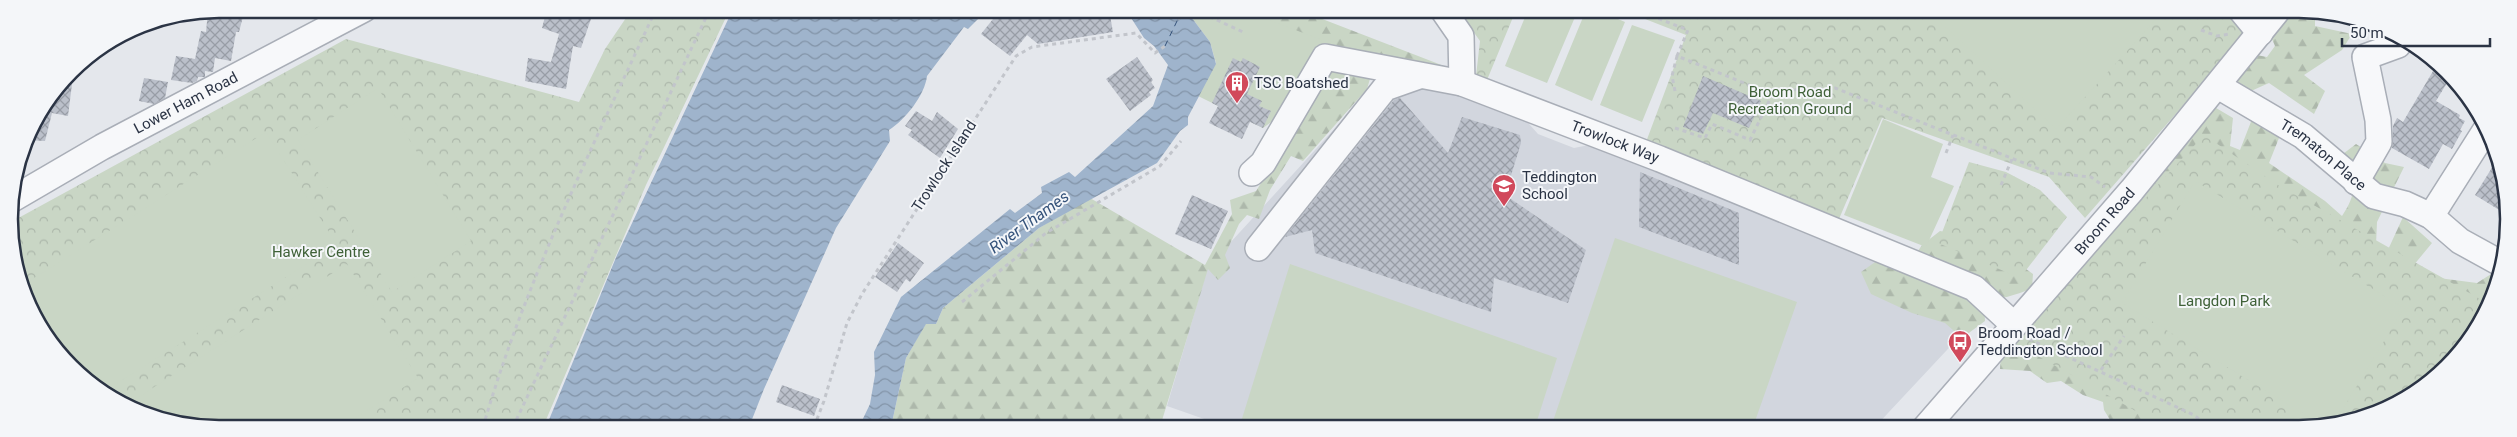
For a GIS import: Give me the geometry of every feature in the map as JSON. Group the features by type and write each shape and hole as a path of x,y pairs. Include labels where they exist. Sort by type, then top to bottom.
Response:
{"street":[{"name":"Lower Ham Road","path":"19,195 102,148 347,18"},
{"path":"1449,18 1461,36 1462,83"},
{"path":"2248,18 2260,33"},
{"name":"Broom Road","path":"1938,420 2012,327 2125,199 2272,18"},
{"path":"2356,182 2379,142 2378,120 2365,57 2398,46"},
{"name":"Trowlock Way","path":"1252,172 1263,163 1325,57 1462,83 1660,159 1974,288 2012,327"},
{"path":"1258,248 1385,88 1420,75"},
{"name":"Trematon Place","path":"2218,86 2303,136 2374,196 2405,204 2431,216 2460,241 2495,260"},
{"path":"2431,216 2482,136"}],"path":[{"path":"485,420 502,362 524,303 652,18"},
{"path":"516,420 706,18"},
{"path":"1212,18 1243,32"},
{"path":"1657,18 1688,30 1677,56 1672,76 1675,91"},
{"name":"Trowlock Island","path":"817,420 847,323 862,294 1016,56 1032,47 1136,33 1155,53 1165,46"},
{"path":"1677,56 1764,91 1835,88 2049,173 2091,177 2125,199"},
{"path":"1675,128 1705,138 1712,124 1750,140 1774,91"},
{"path":"1946,152 1953,135"},
{"path":"962,302 1046,233 1160,166 1181,141"},
{"path":"2001,185 2012,158"},
{"path":"2012,327 2146,394 2194,415 2200,420"},
{"path":"2101,370 2124,336"}],"shaded area":[{"name":"Teddington School","path":"1379,80 1452,94 1522,116 1538,134 1574,148 1594,144 1965,300 1975,320 1881,420 1207,420 1167,406 1208,267"}],"green space":[{"name":"Hawker Centre","path":"626,18 726,18 646,185 546,420 218,420 179,416 154,409 130,399 96,378 67,351 51,330 38,307 28,283 21,258 18,218 346,39 579,102 605,49"},
{"path":"1192,18 1263,18 1322,40 1281,115 1263,128 1198,96 1216,63 1210,42"},
{"path":"1248,18 1320,18 1444,66 1441,74 1320,52"},
{"path":"1464,18 1513,18 1487,80 1476,76 1480,41"},
{"path":"1525,18 1575,18 1547,83 1505,66"},
{"path":"1583,18 1616,18 1625,22 1592,101 1555,85"},
{"name":"Broom Road Recreation Ground","path":"1642,18 2237,18 2248,31 2085,218 2049,177 1882,118 1839,219 1646,142 1686,35"},
{"path":"1936,18 2157,18 2056,129"},
{"path":"2284,18 2312,18 2315,18 2315,26 2352,34 2342,50 2304,75 2325,91 2314,114 2269,83 2242,95 2229,80 2251,54 2267,57 2275,46 2269,32"},
{"path":"1632,25 1675,40 1642,122 1600,105"},
{"path":"1333,70 1372,72 1367,89 1303,161 1291,156 1270,190 1259,219 1247,215 1239,224 1225,255 1230,268 1218,280 1208,269 1162,420 893,420 906,358 926,323 936,324 943,308 1039,228 1090,198 1205,265 1232,214 1230,200 1256,191"},
{"path":"378,88 471,241 392,292 298,140"},
{"path":"2211,105 2233,118 2230,146 2240,150 2254,114 2281,133 2269,163 2325,201 2342,216 2351,199 2353,186 2349,173 2339,157 2356,144 2385,163 2404,167 2377,222 2376,245 2387,252 2403,217 2432,243 2413,266 2431,277 2477,283 2492,273 2477,311 2025,325"},
{"path":"1883,119 1943,144 1931,177 1954,186 1926,247 1844,215"},
{"path":"266,132 337,245 110,388 76,361 59,341 44,319 28,282"},
{"name":"Langdon Park","path":"2204,135 2278,185 2482,300 2473,319 2458,341 2441,361 2421,378 2399,393 2363,409 2325,418 2298,420 2152,420 2013,342"},
{"path":"1969,162 2006,172 2040,190 2067,217 2020,278 1938,243"},
{"path":"2195,181 2404,308 2339,416 2312,419 2122,303"},
{"path":"1940,231 1965,237 1989,247 2033,274 2032,288 1984,303 1985,321 1962,338 1945,323 1912,313 1871,294 1861,272 1878,260 1914,257 1922,245"},
{"path":"1615,238 1797,302 1755,420 1553,420"},
{"path":"347,264 418,378 352,420 218,420 192,418 166,413 133,400"},
{"path":"1290,264 1557,358 1537,420 1242,420"},
{"path":"2014,338 2169,420 2110,420 2104,410 2103,402 2083,395 2061,381 2047,383 2030,371 2000,369 2001,352"}],"water":[{"path":"729,18 979,18 968,29 964,27 927,76 922,91 913,106 889,130 890,141 836,228 752,420 549,420 617,255"},
{"name":"River Thames","path":"1131,18 1192,18 1210,42 1216,64 1188,117 1188,125 1180,131 1157,163 1039,228 943,308 936,324 926,324 906,358 893,420 862,420 870,404 875,375 874,352 901,297 1010,209 1015,213 1042,193 1041,187 1069,172 1075,177 1153,106 1168,65 1154,46 1144,38"}],"building":[{"path":"207,18 243,18 239,32 236,32 231,61 215,58 213,72 205,71 205,77 198,77 197,81 192,83 171,80 176,56 195,59 201,31 206,32"},
{"path":"545,18 591,18 581,48 573,46 566,89 525,81 528,58 551,62 559,34 542,28"},
{"path":"994,18 1110,18 1113,32 1038,44 1027,35 1010,56 981,34"},
{"path":"1137,57 1153,80 1151,82 1155,88 1149,92 1151,95 1130,111 1106,79"},
{"path":"1233,58 1241,62 1243,58 1260,67 1247,94 1262,101 1259,106 1271,111 1263,128 1250,122 1242,139 1209,123 1218,106 1212,103"},
{"path":"2434,70 2447,83 2436,101 2460,115 2459,118 2465,121 2452,149 2443,144 2429,169 2392,148 2393,126 2397,118 2403,122"},
{"path":"1703,76 1761,101 1749,128 1713,113 1703,134 1683,127"},
{"path":"144,78 168,82 165,98 154,104 139,101"},
{"path":"73,80 68,116 52,113 45,141 34,140 51,107"},
{"path":"1400,98 1448,153 1462,117 1520,135 1521,143 1505,195 1586,250 1568,303 1494,278 1491,312 1315,253 1312,230 1285,237 1394,100"},
{"path":"916,111 932,121 937,112 958,129 940,158 908,135 912,130 905,126"},
{"path":"2493,166 2499,210 2475,195"},
{"path":"1640,172 1739,213 1739,265 1639,227"},
{"path":"1192,195 1228,211 1211,249 1175,234"},
{"path":"898,243 924,263 910,282 906,279 897,292 875,277"},
{"path":"782,385 820,399 814,416 776,402"}],"ferry route":[{"path":"1165,46 1178,19"}],"place":[{"name":"TSC Boatshed","path":"1237,104"},
{"name":"Teddington School","path":"1504,207"},
{"name":"Broom Road / Teddington School","path":"1960,363"}]}
